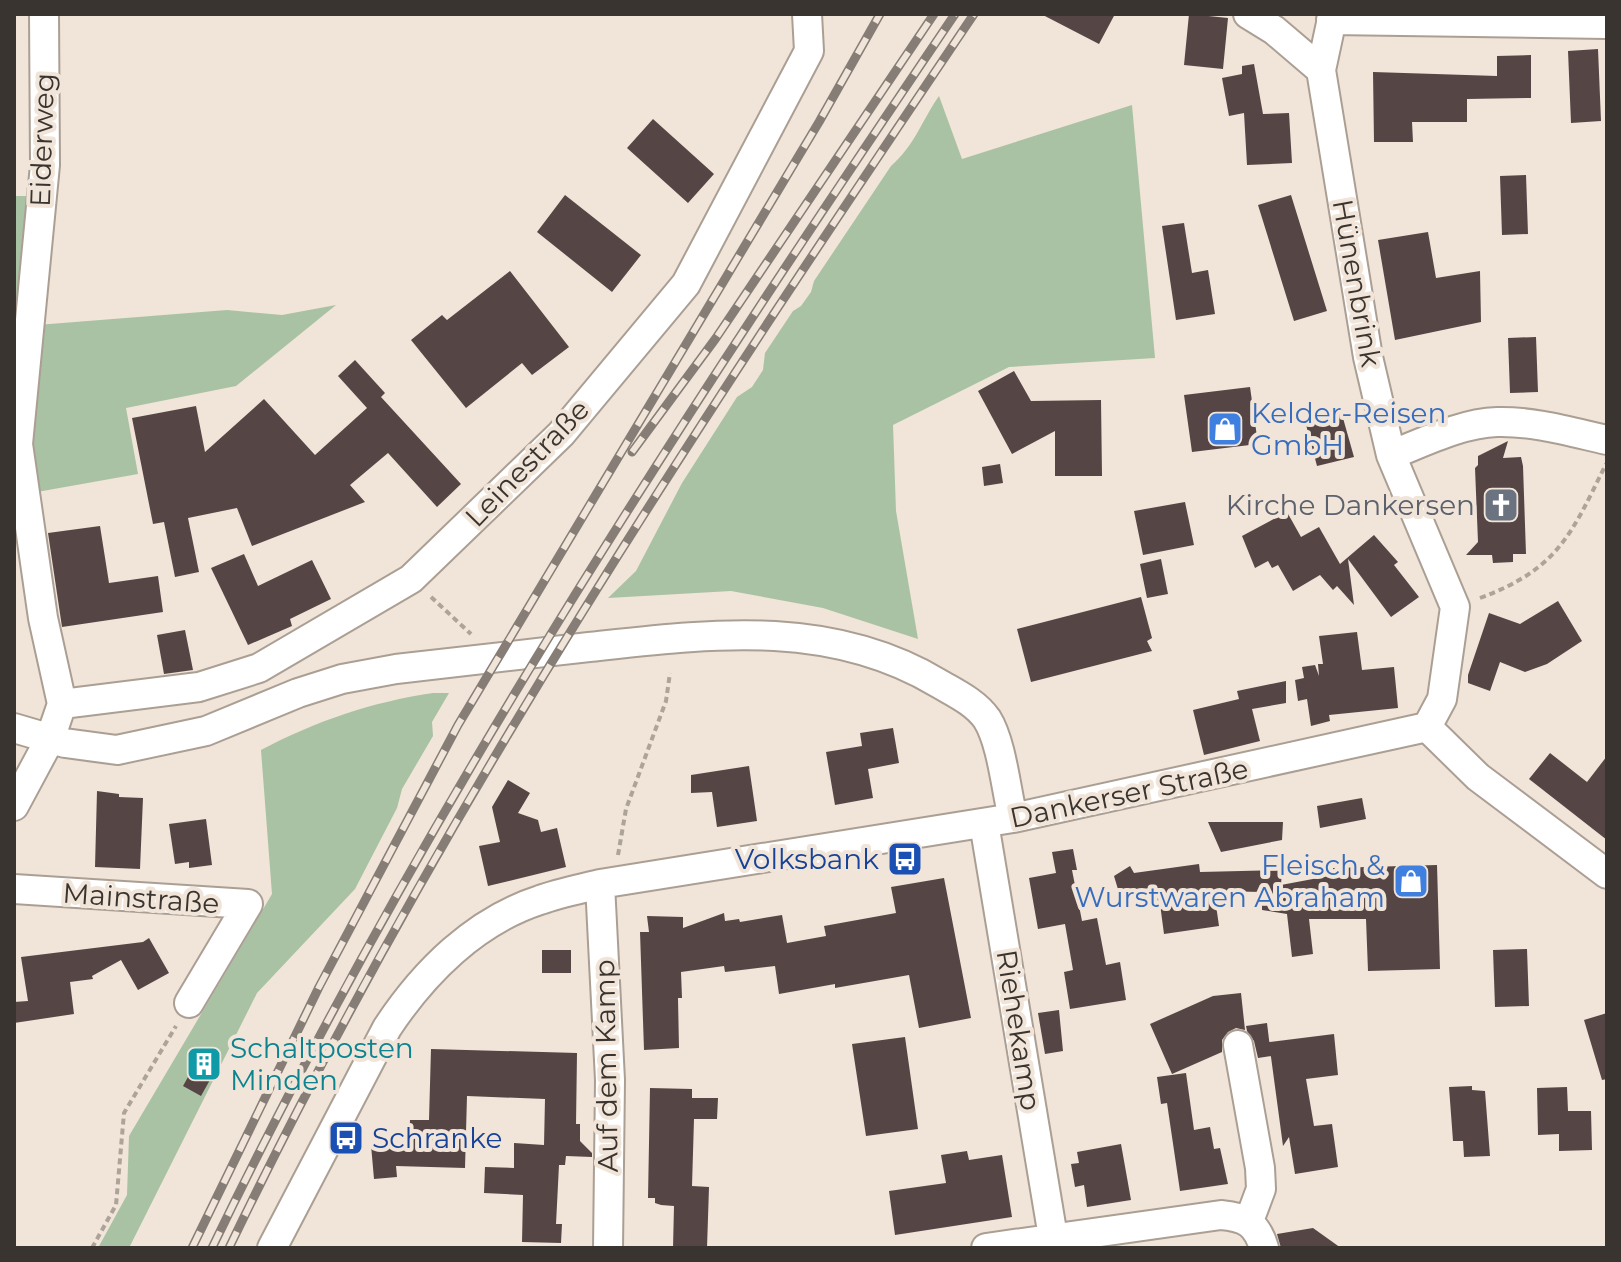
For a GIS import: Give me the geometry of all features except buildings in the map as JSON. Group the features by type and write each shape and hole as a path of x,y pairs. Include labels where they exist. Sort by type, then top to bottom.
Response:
{"street":[{"name":"Eiderweg","path":"44,14 45,165 18,444 43,618 62,704"},
{"name":"Leinestraße","path":"62,704 199,687 259,668 411,579 561,434 686,284 809,51 807,14"},
{"path":"1248,14 1274,30 1321,70"},
{"path":"1332,17 1607,24"},
{"name":"Hünenbrink","path":"1332,17 1321,70 1368,357 1391,455 1455,607"},
{"path":"1391,455 1446,434 1495,422 1533,424 1607,440"},
{"path":"1455,607 1442,699 1427,727 1478,777 1607,874"},
{"path":"14,728 50,739 117,750 206,731 298,693 342,679 396,669 736,634 803,637 850,646 922,673 970,701 986,719 995,738 1013,818"},
{"path":"14,806 50,739 62,704"},
{"name":"Dankerser Straße","path":"272,1248 387,1028 408,996 437,964 492,921 539,900 608,883 1013,818 1427,727"},
{"name":"Riehekamp","path":"984,823 1053,1237"},
{"name":"Auf dem Kamp","path":"608,883 608,1248"},
{"name":"Mainstraße","path":"14,889 248,904 189,1003"},
{"path":"1238,1045 1260,1168 1261,1189 1249,1221"},
{"path":"986,1248 1221,1215 1249,1221 1259,1232 1264,1248"}],"path":[{"path":"1455,607 1526,578 1559,550 1607,462"},
{"path":"411,579 470,631 472,641"},
{"path":"608,883 616,863 626,809 666,701 670,673"},
{"path":"92,1248 116,1205 124,1113 189,1003"}],"green space":[{"path":"939,96 962,159 1132,105 1155,358 1009,367 893,425 896,511 918,639 823,608 731,591 608,598 636,571 682,483 737,397 752,387 763,370 765,353 793,311 811,292 814,281 891,166 912,141"},
{"path":"14,196 36,196 26,311 14,310"},
{"path":"336,305 236,386 126,408 138,474 37,492 29,429 37,325 227,310 282,315"},
{"path":"433,693 449,693 432,722 433,736 402,789 397,808 355,889 257,993 129,1248 98,1248 127,1195 129,1136 272,894 261,750 345,714"}],"railway":[{"path":"192,1248 319,987 458,725 819,122 880,14"},
{"path":"632,452 716,338 934,14"},
{"path":"212,1248 378,928 468,772 657,465 955,14"},
{"path":"229,1248 395,928 485,772 675,465 974,14"}],"place":[{"name":"Kelder-Reisen GmbH","path":"1225,429"},
{"name":"Kirche Dankersen","path":"1501,505"},
{"name":"Volksbank","path":"905,859"},
{"name":"Fleisch & Wurstwaren Abraham","path":"1411,881"},
{"name":"Schaltposten Minden","path":"204,1064"},
{"name":"Schranke","path":"346,1138"}]}
